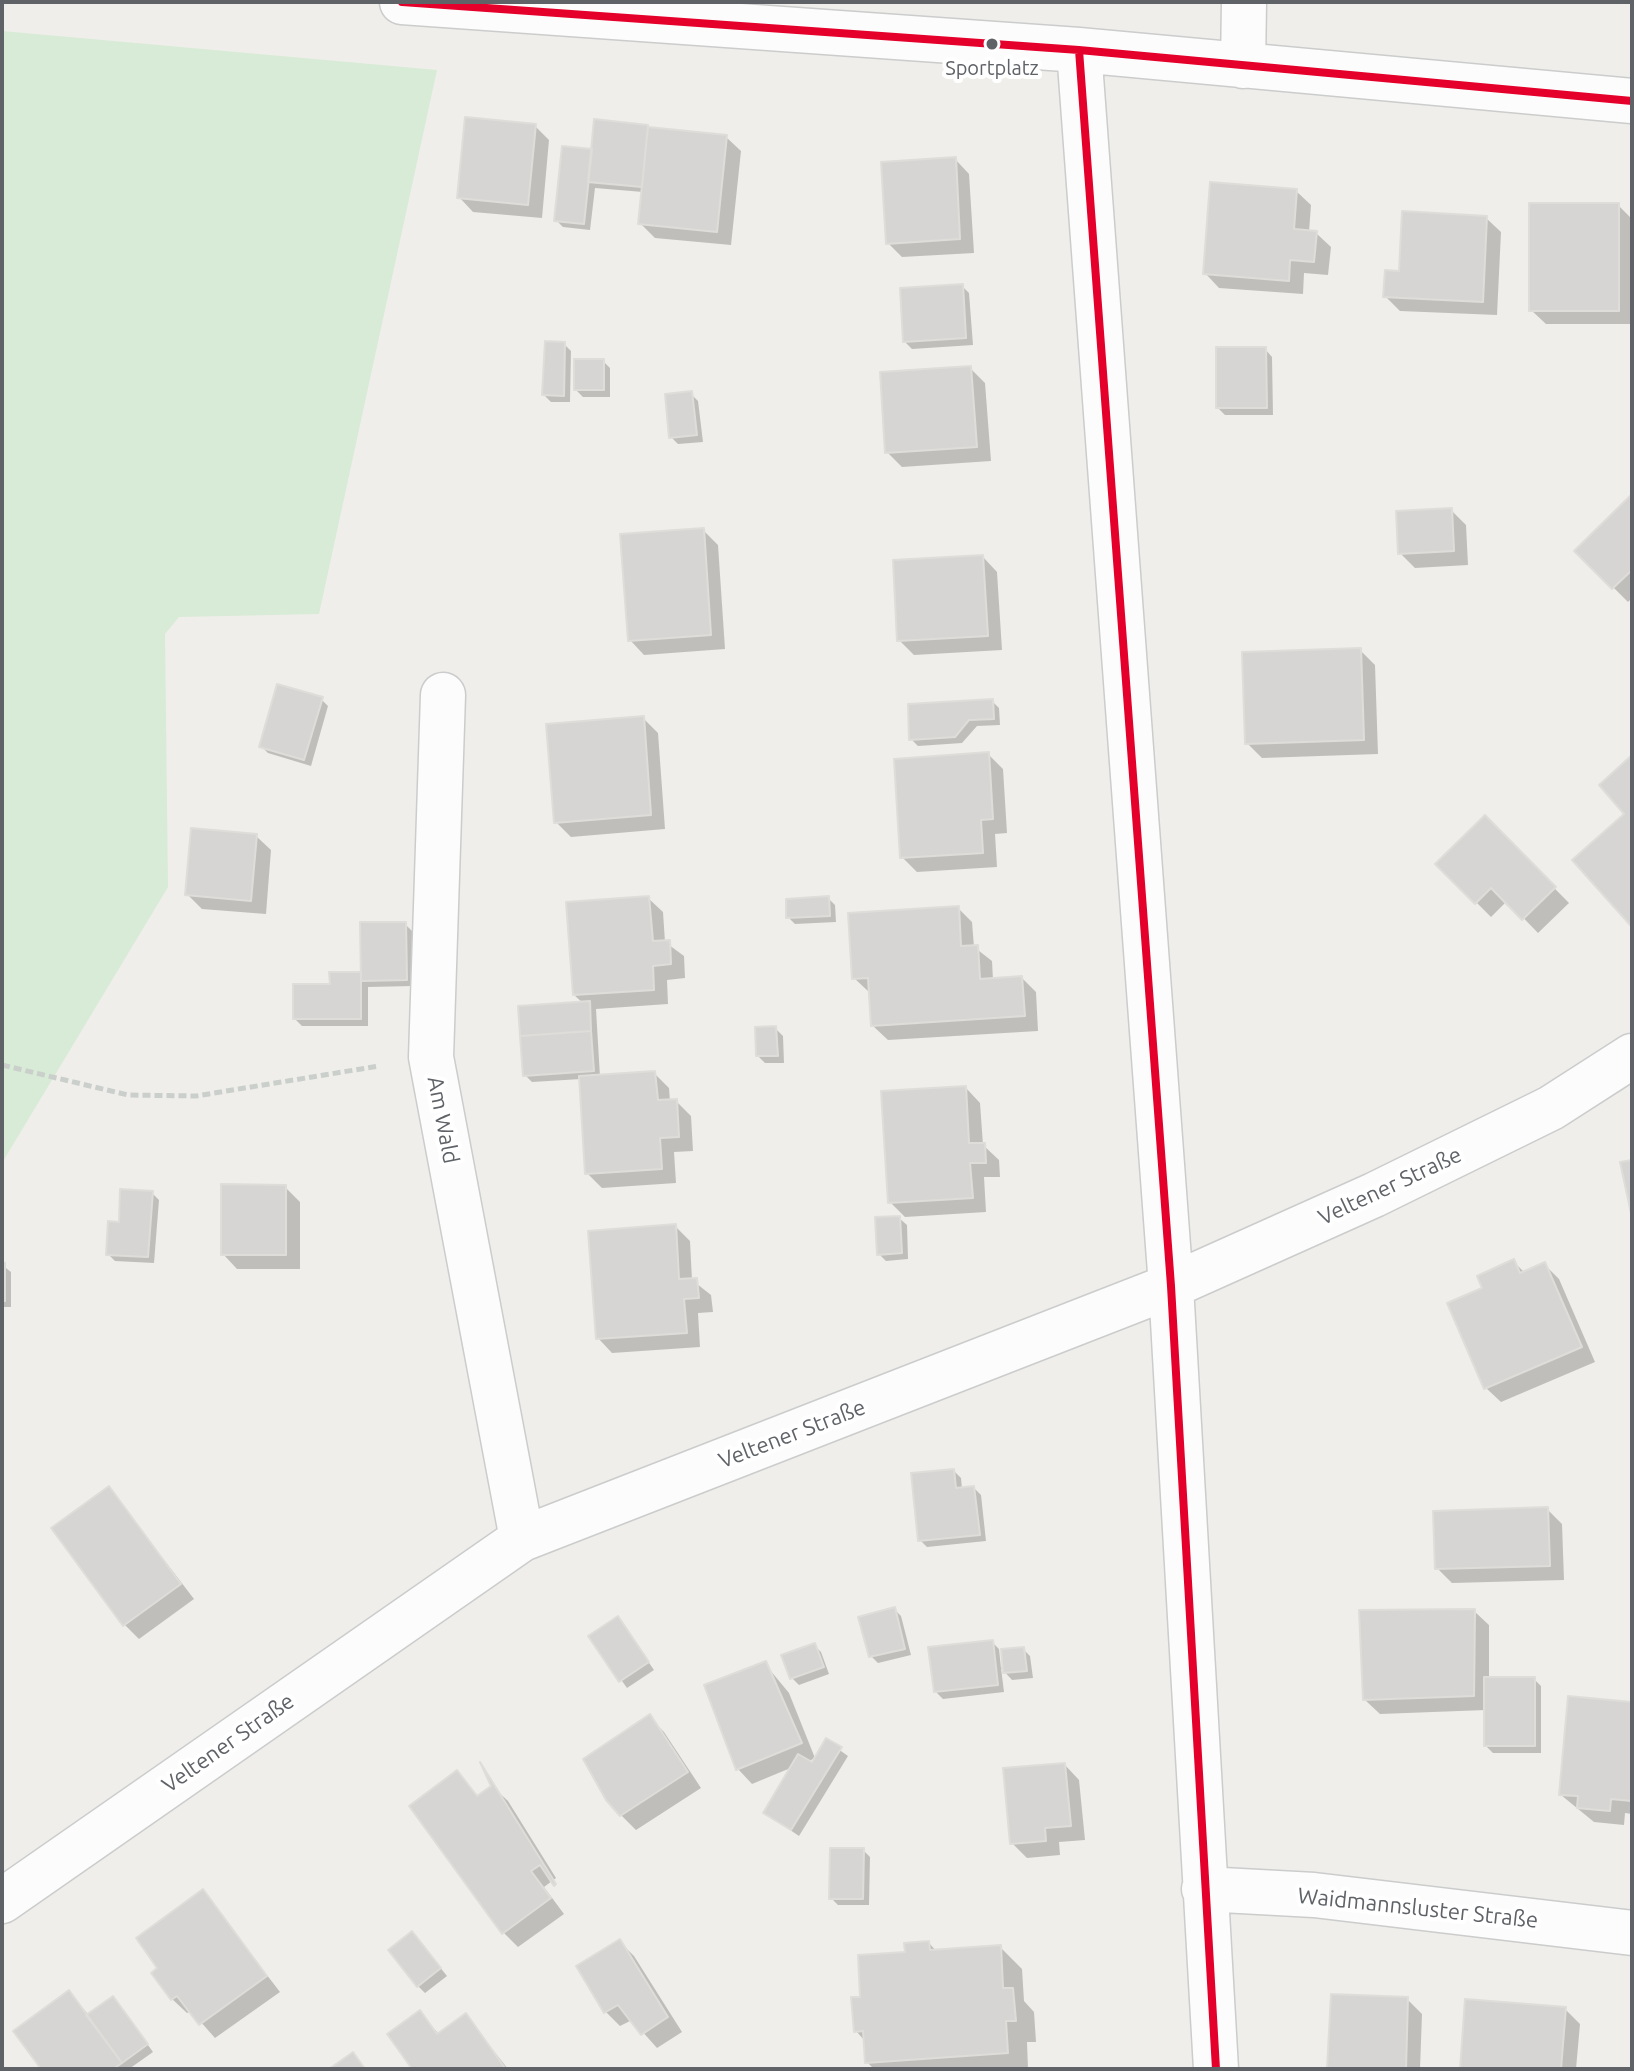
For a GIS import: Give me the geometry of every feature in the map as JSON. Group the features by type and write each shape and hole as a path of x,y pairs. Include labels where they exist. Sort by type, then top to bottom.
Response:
{"street":[{"path":"402,2 1079,50 1632,101"},
{"path":"1243,66 1244,2"},
{"path":"1079,50 1171,1286 1216,2069"},
{"name":"Am Wald","path":"443,695 431,1057 522,1539"},
{"name":"Veltener Straße","path":"2,1901 522,1539 1171,1286 1374,1195 1551,1108 1632,1056"},
{"name":"Waidmannsluster Straße","path":"1204,1889 1314,1895 1632,1933"}],"path":[{"path":"2,1065 128,1095 196,1096 431,1057"}],"green space":[{"path":"2,31 437,70 319,614 179,617 165,634 168,887 2,1163"}],"building":[{"path":"465,117 536,124 528,205 457,198"},
{"path":"594,119 648,125 642,187 588,182"},
{"path":"648,127 727,135 717,232 638,224"},
{"path":"562,146 592,149 584,224 554,221"},
{"path":"956,157 960,239 886,244 881,162"},
{"path":"1210,182 1297,189 1294,229 1317,231 1314,262 1290,260 1289,281 1203,274"},
{"path":"1529,203 1619,203 1619,311 1529,311"},
{"path":"1402,211 1487,216 1483,302 1383,297 1385,270 1399,271"},
{"path":"963,284 966,338 903,342 900,288"},
{"path":"545,341 565,342 564,396 542,395"},
{"path":"1216,347 1266,347 1267,408 1216,408"},
{"path":"574,359 604,359 604,390 574,390"},
{"path":"971,366 977,447 885,453 880,372"},
{"path":"692,391 697,435 669,438 665,394"},
{"path":"1632,494 1632,570 1612,589 1574,551"},
{"path":"1452,508 1454,551 1398,554 1396,511"},
{"path":"704,528 711,635 628,641 620,534"},
{"path":"983,555 988,636 897,641 893,560"},
{"path":"1361,648 1364,740 1245,744 1242,652"},
{"path":"277,684 323,697 304,760 259,747"},
{"path":"993,699 994,719 969,720 955,737 909,740 908,704"},
{"path":"644,716 651,815 554,823 546,724"},
{"path":"989,752 993,819 981,820 983,853 900,858 894,759"},
{"path":"1632,755 1631,926 1572,860 1624,814 1599,785"},
{"path":"1485,815 1556,887 1522,920 1491,888 1475,904 1435,864"},
{"path":"191,828 257,834 251,901 185,895"},
{"path":"649,896 653,941 670,940 671,964 653,966 654,990 573,995 566,902"},
{"path":"829,896 830,916 786,918 786,899"},
{"path":"959,906 961,946 978,945 980,979 1022,976 1025,1016 871,1026 868,978 852,979 848,913"},
{"path":"360,922 406,922 407,980 361,981"},
{"path":"329,972 361,972 361,1019 293,1019 293,984 330,984"},
{"path":"590,1001 591,1031 520,1036 518,1006"},
{"path":"776,1026 778,1056 756,1056 755,1027"},
{"path":"591,1031 594,1071 523,1076 520,1036"},
{"path":"655,1071 658,1100 677,1099 679,1137 660,1138 662,1169 585,1174 579,1076"},
{"path":"966,1086 969,1143 985,1143 986,1163 970,1163 973,1198 888,1203 881,1091"},
{"path":"1632,1160 1632,1218 1620,1162"},
{"path":"221,1184 286,1185 286,1255 221,1255"},
{"path":"120,1189 153,1191 148,1257 106,1255 108,1221 119,1222"},
{"path":"900,1216 902,1253 877,1255 875,1217"},
{"path":"676,1224 679,1279 697,1278 699,1298 684,1299 687,1333 596,1339 588,1231"},
{"path":"1514,1259 1520,1273 1545,1262 1582,1347 1484,1389 1447,1303 1482,1288 1477,1276"},
{"path":"2,1263 5,1263 5,1301 2,1301"},
{"path":"954,1469 956,1488 974,1486 980,1535 918,1541 911,1473"},
{"path":"109,1486 181,1584 123,1626 51,1528"},
{"path":"1548,1507 1550,1566 1435,1569 1433,1511"},
{"path":"895,1607 905,1649 869,1657 858,1617"},
{"path":"1475,1609 1474,1696 1363,1700 1359,1610"},
{"path":"618,1616 649,1662 619,1682 588,1636"},
{"path":"993,1640 998,1685 934,1692 928,1647"},
{"path":"815,1643 824,1667 790,1679 781,1655"},
{"path":"1024,1647 1027,1671 1003,1673 1001,1649"},
{"path":"766,1661 802,1743 736,1770 704,1685"},
{"path":"1484,1677 1535,1677 1535,1746 1484,1746"},
{"path":"1568,1696 1632,1702 1632,1801 1611,1799 1610,1811 1577,1808 1578,1796 1559,1795"},
{"path":"650,1714 688,1772 620,1816 606,1800 583,1759"},
{"path":"826,1738 842,1747 791,1830 763,1813 798,1754 812,1762"},
{"path":"480,1762 556,1884 554,1886 540,1865 531,1871 551,1898 502,1934 409,1806 457,1770 477,1796 491,1786"},
{"path":"1065,1763 1071,1826 1045,1828 1046,1841 1010,1844 1003,1768"},
{"path":"830,1848 864,1848 863,1899 829,1899"},
{"path":"203,1889 267,1976 199,2025 177,1996 171,2000 151,1973 157,1968 136,1938"},
{"path":"412,1931 441,1968 417,1987 388,1950"},
{"path":"620,1939 668,2017 641,2035 618,2005 604,2013 576,1966"},
{"path":"929,1941 930,1950 1001,1945 1003,1988 1013,1988 1016,2021 1006,2021 1008,2053 865,2063 863,2031 854,2032 851,1997 860,1997 858,1955 905,1952 904,1943"},
{"path":"69,1990 122,2063 113,2069 41,2069 13,2031"},
{"path":"1331,1994 1408,1997 1406,2069 1327,2069"},
{"path":"113,1996 148,2044 122,2063 86,2015"},
{"path":"1465,1999 1566,2007 1561,2069 1460,2069"},
{"path":"420,2010 437,2034 466,2013 505,2068 412,2069 387,2034"},
{"path":"353,2052 365,2069 329,2069"}],"transit line":[{"path":"402,2 1079,50 1632,101"},
{"path":"1079,50 1171,1286 1216,2069"}],"place":[{"name":"Sportplatz","path":"992,44"}]}
